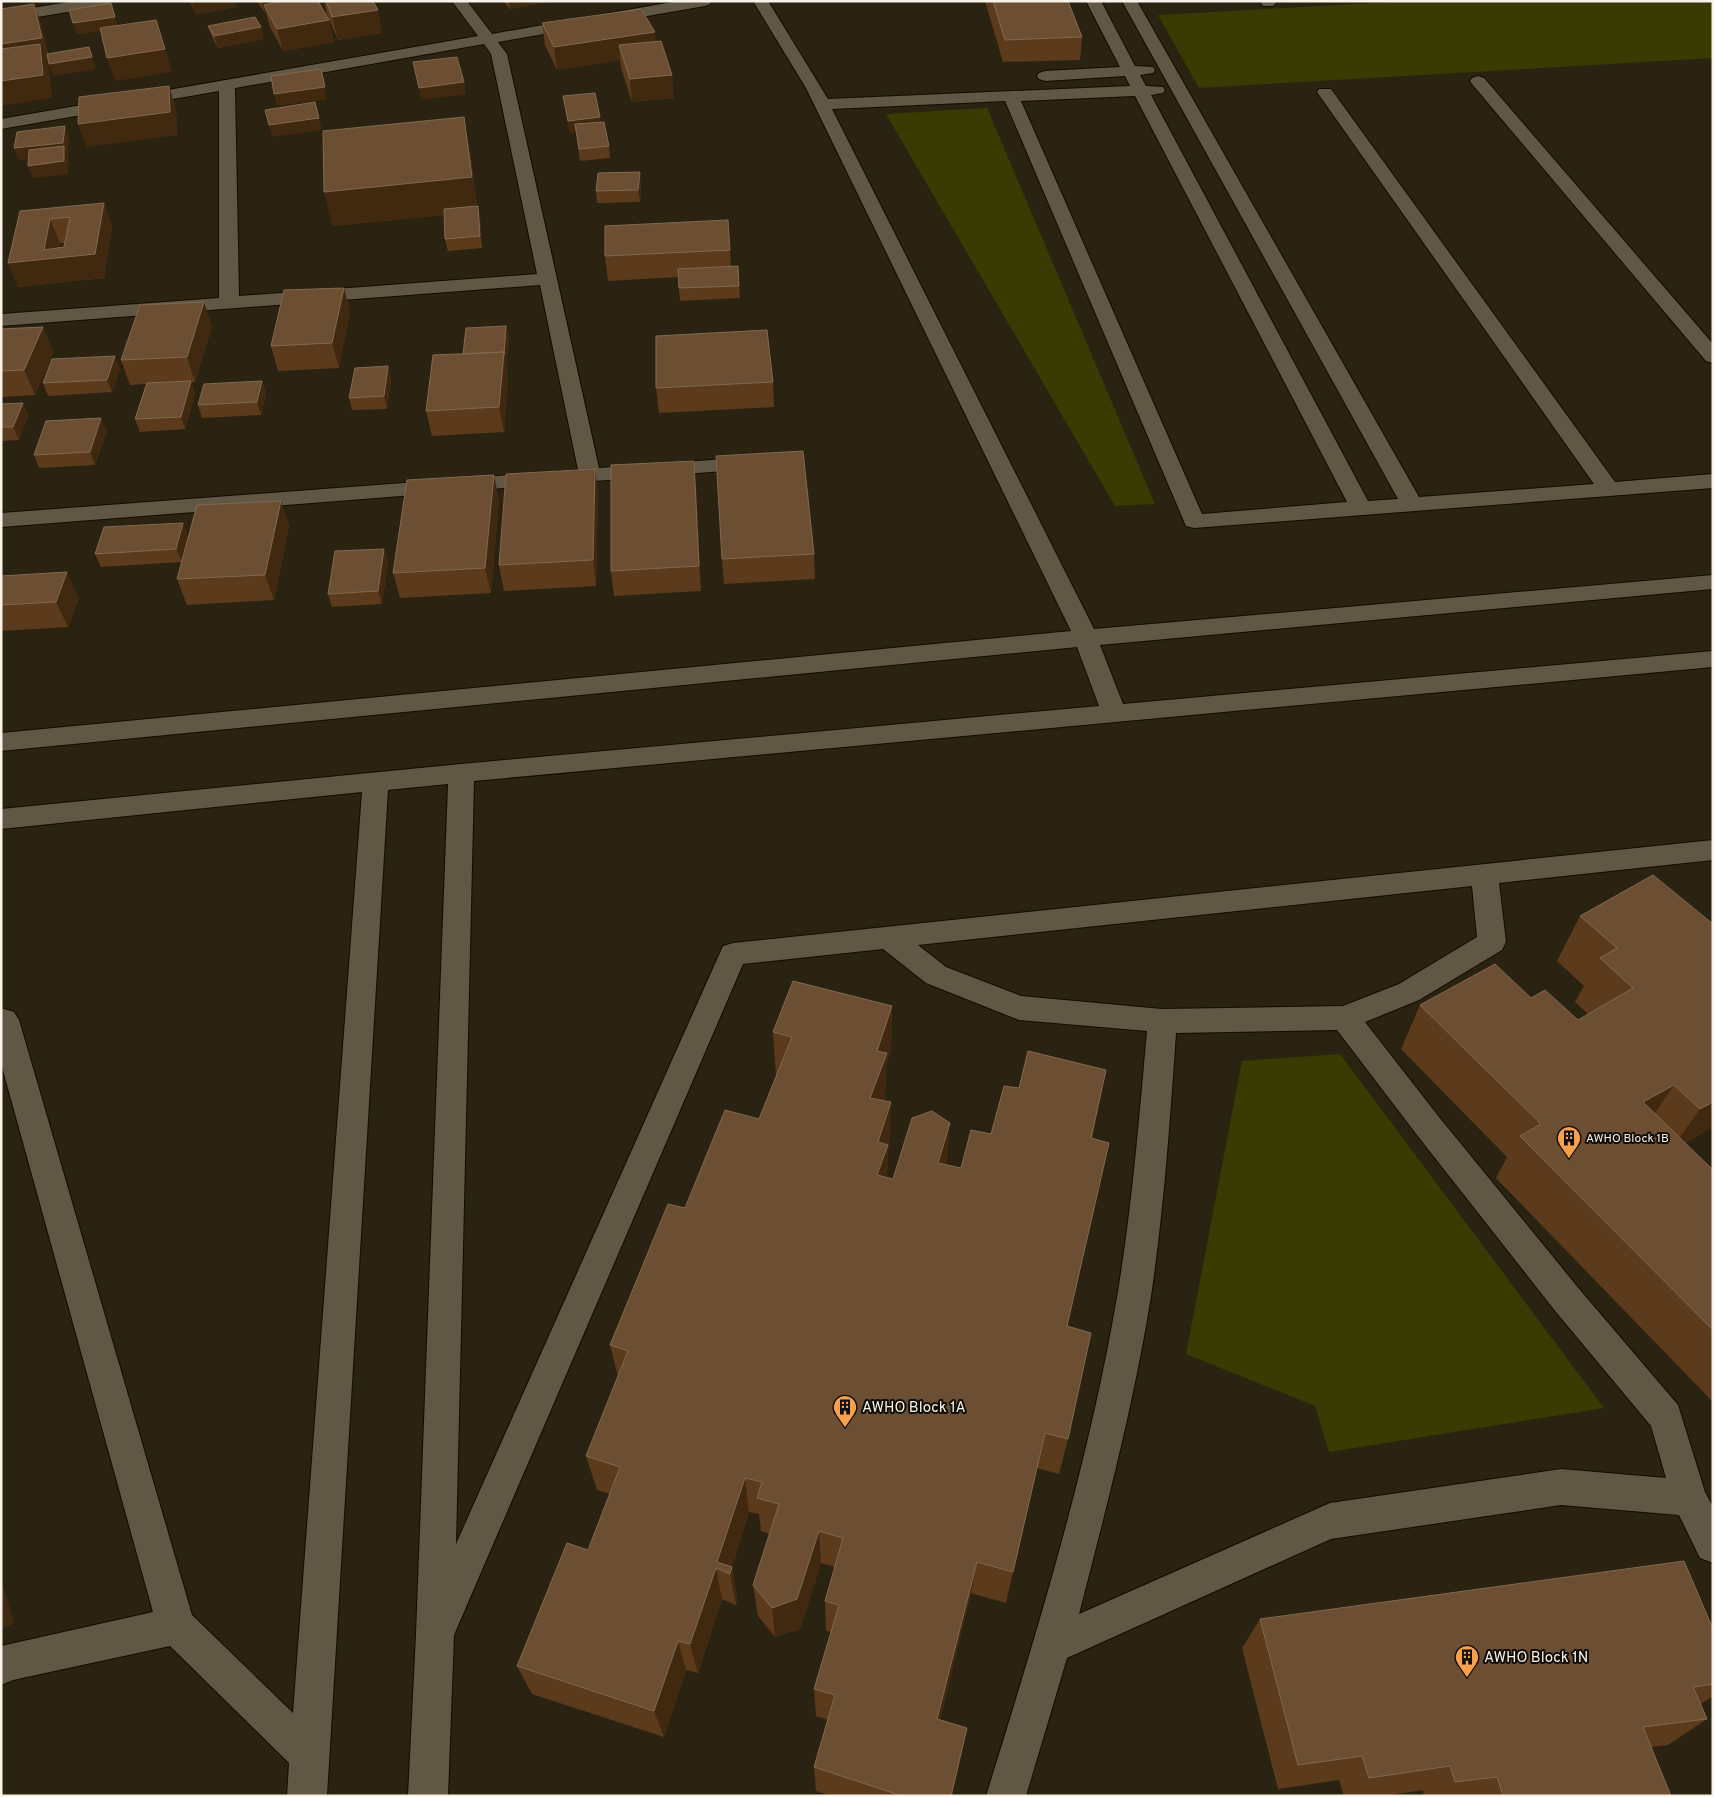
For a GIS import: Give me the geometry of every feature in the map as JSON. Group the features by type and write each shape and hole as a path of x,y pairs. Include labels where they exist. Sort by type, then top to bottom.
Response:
{"street":[{"path":"1,18 104,1"},
{"path":"459,1 499,54 590,474"},
{"path":"1,124 705,1"},
{"path":"760,1 823,93 1086,638 1114,714"},
{"path":"1093,1 1361,508"},
{"path":"1128,1 1412,504"},
{"path":"1031,76 1167,69"},
{"path":"1478,81 1713,357"},
{"path":"226,85 230,303"},
{"path":"823,93 1011,96 1178,89"},
{"path":"1325,92 1609,489"},
{"path":"1011,96 1194,521 1713,481"},
{"path":"1,320 548,279"},
{"path":"1,520 590,474 772,462"},
{"path":"1,742 1086,638 1713,582"},
{"path":"1,819 461,773 1713,659"},
{"path":"428,1796 435,1634 461,773"},
{"path":"307,1796 376,782"},
{"path":"435,1634 733,954 1713,850"},
{"path":"889,938 936,976 1019,1008 1162,1021 1345,1018 1409,992 1492,942 1484,874"},
{"path":"1345,1018 1428,1126 1568,1301 1666,1417 1689,1498 1713,1545"},
{"path":"1,1020 4,1020 176,1626 310,1756"},
{"path":"1006,1796 1052,1645 1088,1509 1127,1335 1149,1186 1162,1021"},
{"path":"1052,1645 1330,1521 1560,1487 1689,1498"},
{"path":"1,1666 9,1662 176,1626"}],"green space":[{"path":"1411,1 1713,1 1713,58 1199,88 1158,15"},
{"path":"987,108 1155,504 1115,506 886,114"},
{"path":"1340,1054 1604,1408 1329,1452 1315,1406 1186,1354 1242,1061"}],"building":[{"path":"283,1 318,1 329,20 277,29 264,5"},
{"path":"326,1 373,1 378,10 332,17"},
{"path":"993,1 1068,1 1082,37 1005,40"},
{"path":"111,3 115,17 73,23 69,10"},
{"path":"34,4 42,38 1,44 1,9"},
{"path":"641,9 655,32 554,47 542,23"},
{"path":"255,17 261,27 214,36 208,26"},
{"path":"156,20 165,49 107,58 100,28"},
{"path":"661,41 672,75 630,79 619,45"},
{"path":"40,44 43,75 1,81 1,49"},
{"path":"89,47 92,57 49,64 47,54"},
{"path":"457,57 464,82 419,88 413,62"},
{"path":"321,69 325,87 274,94 271,76"},
{"path":"169,86 170,112 78,124 79,97"},
{"path":"595,93 600,117 568,121 563,96"},
{"path":"315,102 319,118 269,125 265,110"},
{"path":"464,117 472,177 324,192 323,131"},
{"path":"604,122 609,146 579,149 575,124"},
{"path":"65,126 63,143 14,148 17,132"},
{"path":"64,146 64,161 28,166 29,150"},
{"path":"640,172 638,190 596,191 598,173"},
{"path":"104,203 95,254 8,263 20,211","holes":["70,217 64,247 44,250 50,219"]},
{"path":"478,206 480,236 445,239 444,209"},
{"path":"728,220 730,250 605,256 605,226"},
{"path":"738,266 739,286 679,288 678,269"},
{"path":"344,288 332,343 271,346 284,290"},
{"path":"204,302 187,357 121,360 140,305"},
{"path":"506,326 504,355 504,352 463,354 466,328"},
{"path":"43,327 24,370 1,371 1,329"},
{"path":"767,330 773,382 656,388 656,336"},
{"path":"504,352 499,407 426,411 433,355"},
{"path":"115,356 107,380 43,383 52,359"},
{"path":"388,366 384,396 349,398 355,368"},
{"path":"191,381 181,417 135,419 147,383"},
{"path":"262,381 257,402 198,405 204,384"},
{"path":"23,403 13,427 1,427 1,404"},
{"path":"101,418 90,452 34,455 46,421"},
{"path":"803,451 814,554 722,559 716,456"},
{"path":"694,461 699,566 611,571 611,465"},
{"path":"595,469 593,560 499,565 506,474"},
{"path":"494,475 485,568 393,573 407,480"},
{"path":"281,501 265,575 177,579 197,505"},
{"path":"183,523 176,549 95,554 104,527"},
{"path":"384,549 378,591 328,594 335,551"},
{"path":"67,572 56,602 1,605 1,576"},
{"name":"AWHO Block 1B","path":"1653,875 1713,924 1713,1102 1700,1109 1674,1085 1643,1102 1713,1170 1713,1330 1520,1136 1541,1124 1420,1005 1495,964 1531,998 1545,990 1578,1020 1633,988 1600,958 1617,948 1580,916"},
{"name":"AWHO Block 1A","path":"793,981 892,1006 877,1051 887,1053 870,1098 891,1102 878,1142 888,1145 877,1175 893,1179 912,1118 932,1111 950,1123 938,1163 961,1168 971,1130 991,1134 1004,1086 1019,1088 1028,1051 1106,1070 1091,1138 1109,1143 1067,1326 1091,1333 1068,1439 1045,1433 1013,1572 977,1562 937,1719 967,1728 951,1796 902,1796 814,1767 835,1695 814,1689 839,1605 825,1601 843,1538 819,1531 797,1599 772,1608 753,1585 779,1504 757,1498 762,1482 745,1478 717,1562 732,1567 730,1574 716,1568 690,1644 678,1641 654,1711 517,1666 567,1543 588,1550 620,1467 586,1456 628,1351 610,1345 668,1204 685,1208 725,1110 759,1119 792,1037 773,1032"},
{"name":"AWHO Block 1N","path":"1684,1561 1713,1629 1713,1684 1693,1687 1707,1719 1643,1727 1671,1796 1503,1796 1497,1777 1455,1782 1450,1766 1369,1778 1362,1756 1298,1765 1260,1619"}],"place":[{"name":"AWHO Block 1B","path":"1569,1159"},
{"name":"AWHO Block 1A","path":"845,1428"},
{"name":"AWHO Block 1N","path":"1467,1678"}]}
